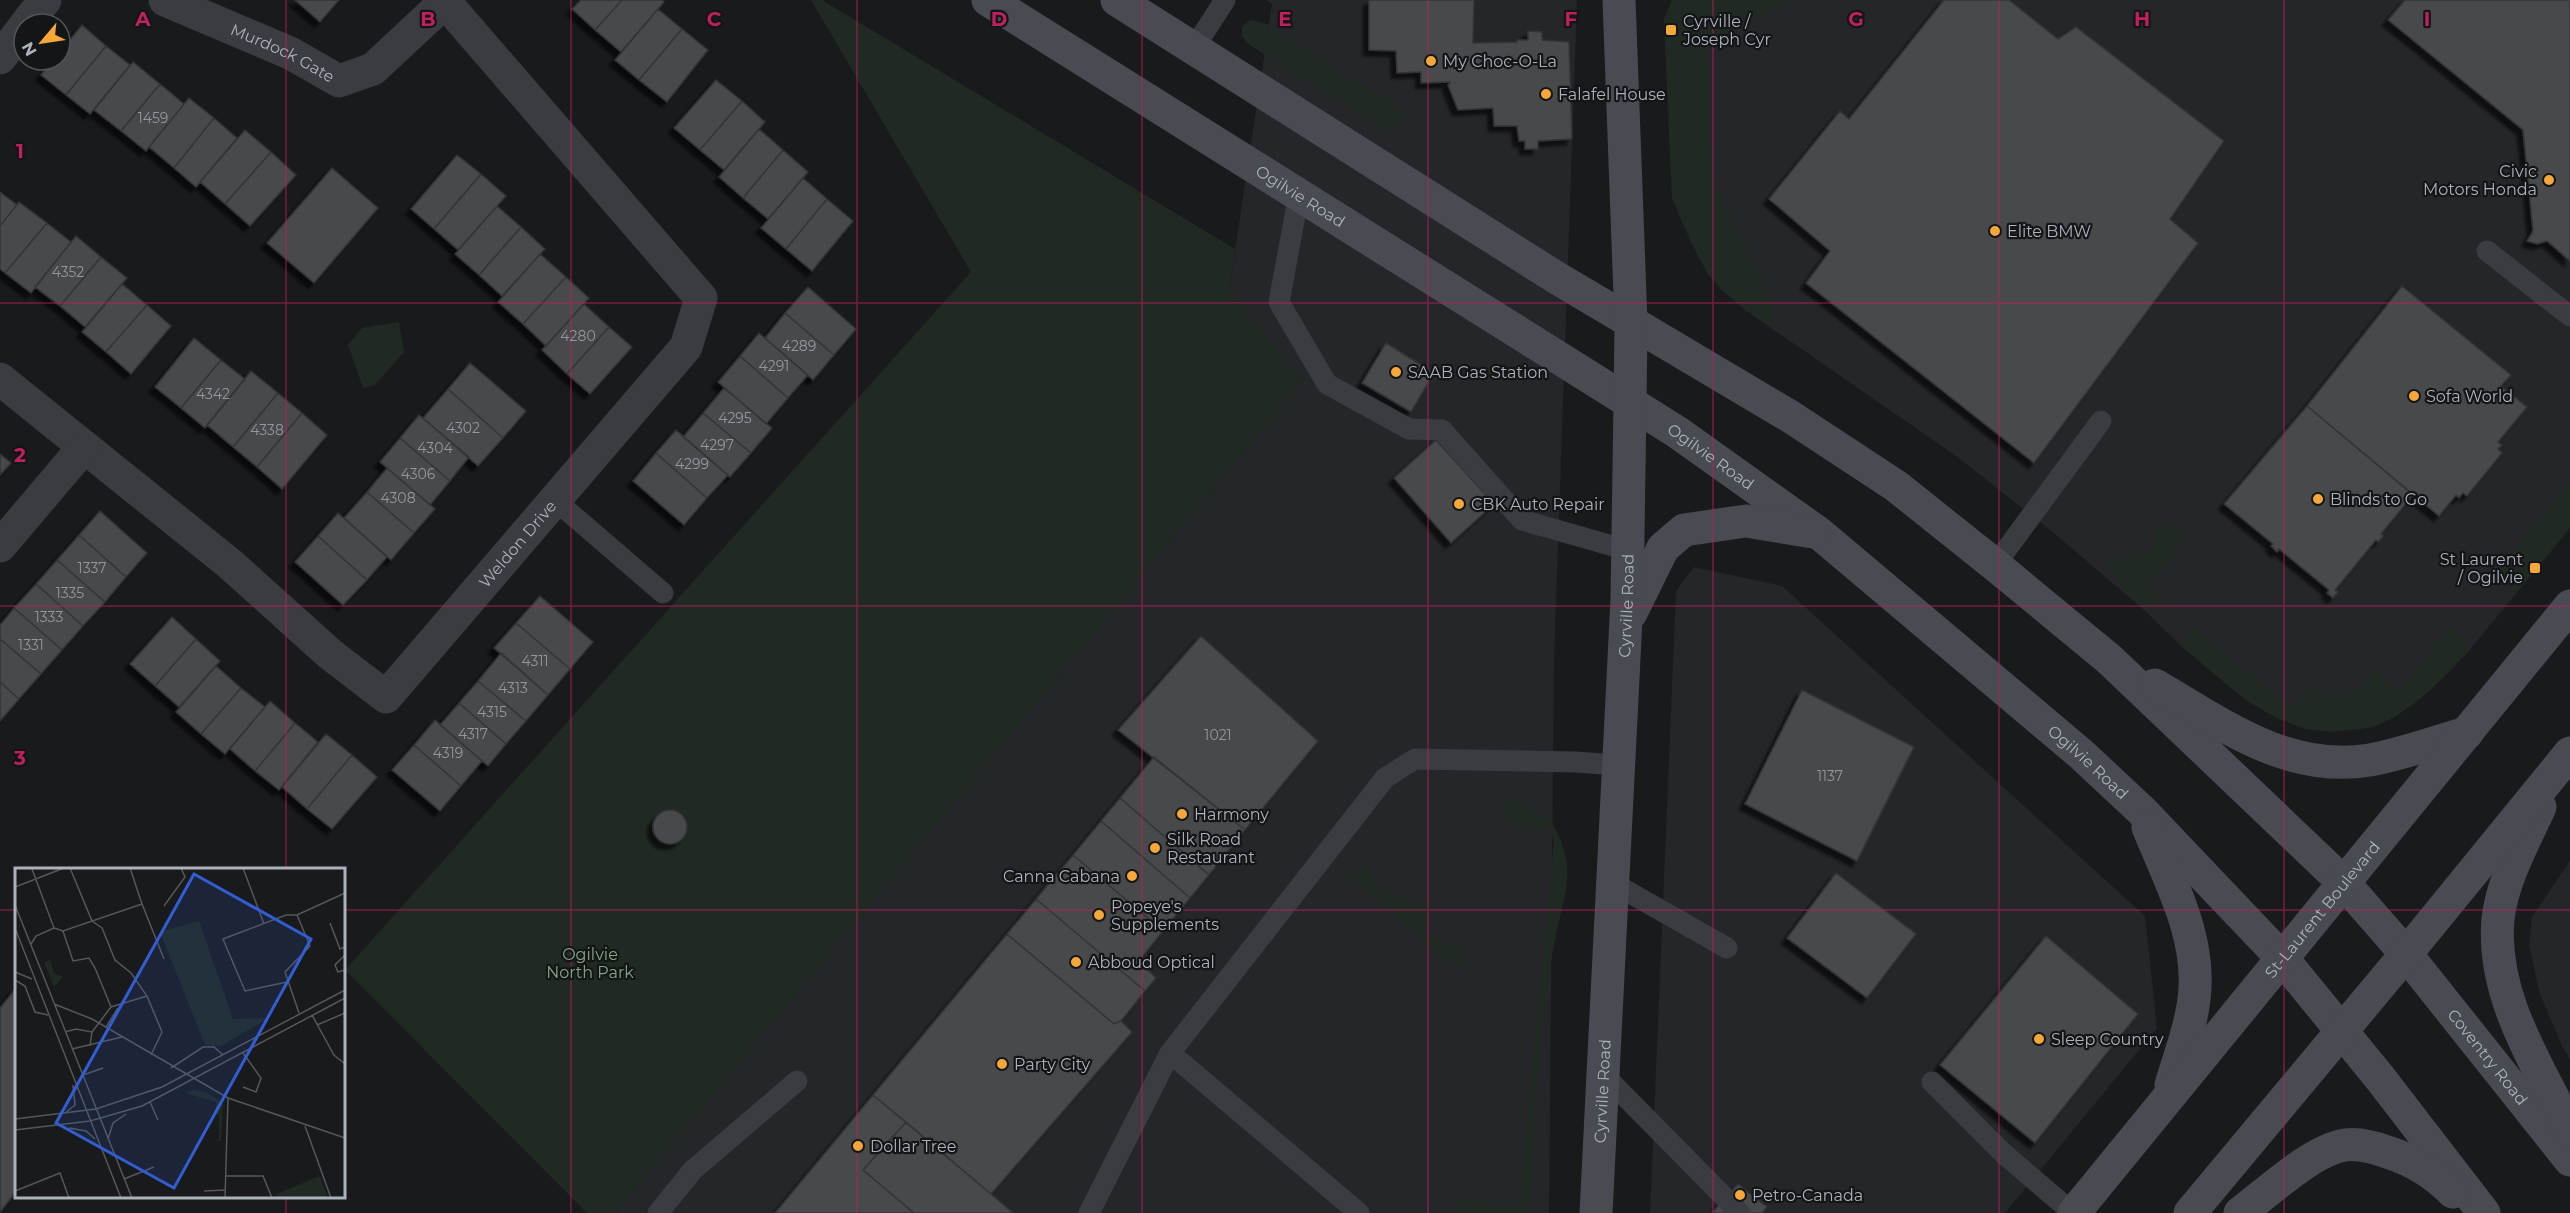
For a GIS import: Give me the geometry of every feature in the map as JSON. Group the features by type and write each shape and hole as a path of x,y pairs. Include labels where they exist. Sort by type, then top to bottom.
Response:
{"main road":[{"name":"Ogilvie Road","path":"988,0 1677,432 1821,534 2080,754 2142,811 2282,958 2342,1030"},
{"path":"1117,0 1631,323 1791,417 1896,486 2109,659 2344,883 2406,954"},
{"name":"Cyrville Road","path":"1596,1213 1625,624 1630,403 1631,323 1618,0"},
{"path":"1625,624 1663,548 1684,530 1746,521 1821,534"},
{"name":"St-Laurent Boulevard","path":"2074,1213 2570,606"},
{"path":"2109,659 2234,731 2292,758 2342,763 2368,760 2467,733"},
{"path":"2190,1213 2563,761"},
{"path":"2563,761 2505,891 2498,918 2498,947 2503,983 2514,1016 2570,1131"},
{"path":"2142,811 2186,921 2196,969 2194,1001 2168,1098"},
{"name":"Coventry Road","path":"2406,954 2570,1160"},
{"path":"2342,1030 2484,1213"},
{"path":"2240,1213 2314,1157 2329,1149 2346,1145 2370,1146 2418,1164 2435,1174 2474,1213"}],"street":[{"path":"35,12 45,0"},
{"name":"Murdock Gate","path":"165,0 290,53 339,81 373,69 446,1"},
{"name":"Weldon Drive","path":"0,379 230,564 330,654 386,697 686,347 700,298 446,1"},
{"path":"0,58 12,42"},
{"path":"0,546 84,447"}],"lane":[{"path":"1194,48 1225,0"},
{"path":"1299,194 1279,302 1327,384 1409,429 1442,430 1522,520 1627,550"},
{"path":"2487,251 2570,316"},
{"path":"1995,565 2101,421"},
{"path":"555,500 663,593"},
{"path":"1089,1213 1170,1053 1385,778 1415,759 1617,765"},
{"path":"1611,882 1727,948"},
{"path":"1170,1053 1359,1213"},
{"path":"1602,1073 1740,1213"},
{"path":"658,1213 693,1170 796,1081"},
{"path":"1932,1082 2003,1154 2074,1213"}],"shaded area":[{"path":"1266,0 1577,0 1554,661 1549,1213 616,1213 1303,381 1229,291 1272,4"},
{"path":"1672,0 2570,0 2570,528 2468,652 2428,692 2401,712 2374,726 2332,732 2305,729 2275,717 2247,701 2049,529 1956,456 1745,310 1708,274 1672,198 1664,19"},
{"path":"1694,567 1782,586 2145,916 2157,1028 2005,1213 1650,1213 1676,591"},
{"path":"2570,861 2570,1059 2562,1046 2540,994 2529,945 2532,917"}],"green space":[{"name":"Ogilvie North Park","path":"811,0 822,0 1235,249 1229,291 1303,381 616,1213 587,1213 345,970 971,272"},
{"path":"1672,0 1793,0 1706,44 1712,177 1769,294 1774,312 1771,328 1724,292 1708,274 1672,198 1664,19"},
{"path":"1250,20 1267,24 1406,112 1393,135 1248,44 1242,36 1242,26"},
{"path":"399,322 404,352 375,385 363,388 348,345 362,328"},
{"path":"2570,485 2570,528 2517,592 2506,591 2497,581 2495,571"},
{"path":"2171,524 2187,538 2150,583 2162,602 2144,610 2131,598 2105,562 2153,549 2155,526"},
{"path":"2452,625 2463,636 2468,652 2426,694 2402,712 2373,727 2349,730 2324,731 2278,718 2237,692 2180,645 2195,627 2291,709 2311,686 2337,697 2361,687 2374,670 2398,690"},
{"path":"1504,795 1535,808 1549,820 1564,850 1567,872 1567,883 1551,961 1542,1029 1529,1208 1526,1213 1449,1213 1459,1200 1519,1205 1554,842 1551,830 1506,826"},
{"path":"1372,867 1376,887 1396,897 1433,901 1424,934 1463,947 1465,974 1344,874"}],"building":[{"path":"295,0 339,0 320,22"},
{"path":"581,0 622,0 595,30 572,9"},
{"path":"622,0 662,0 664,2 621,52 595,30"},
{"path":"1369,0 1474,0 1473,43 1528,40 1528,31 1542,32 1542,40 1569,42 1572,139 1538,141 1538,149 1525,149 1525,141 1519,141 1517,126 1494,126 1493,108 1458,110 1448,85 1450,82 1421,83 1421,72 1397,73 1396,51 1369,50"},
{"name":"Elite BMW","path":"1944,0 2009,0 2058,39 2076,27 2224,141 2170,219 2198,243 2034,463 1806,283 1830,251 1769,199 1840,111 1849,119"},
{"name":"Civic Motors Honda","path":"2405,0 2570,0 2570,261 2547,241 2537,244 2527,241 2533,231 2523,130 2388,20"},
{"path":"658,9 682,29 639,80 615,60"},
{"path":"82,25 106,46 66,95 41,75 43,72 72,72 72,37"},
{"path":"682,29 708,50 667,102 639,80"},
{"path":"106,46 130,65 90,114 66,95"},
{"path":"133,62 160,84 121,131 94,110"},
{"path":"716,80 742,101 700,150 674,128"},
{"path":"160,84 184,104 146,151 121,131"},
{"path":"189,98 214,118 174,168 149,147"},
{"path":"742,101 765,122 724,170 700,150"},
{"path":"214,118 237,138 196,187 174,168"},
{"path":"759,129 783,150 743,198 719,177"},
{"path":"245,130 271,152 225,204 200,182"},
{"path":"783,150 808,172 768,219 743,198"},
{"path":"271,152 296,175 250,226 225,204"},
{"path":"457,155 481,174 434,229 411,209"},
{"path":"332,168 378,208 314,283 267,243"},
{"path":"481,174 506,196 458,250 434,229"},
{"path":"803,178 827,199 786,249 761,228"},
{"path":"0,192 17,205 0,226"},
{"path":"827,199 853,221 812,271 786,249"},
{"path":"19,202 47,223 5,273 0,269 0,226"},
{"path":"497,206 521,227 479,275 455,254"},
{"path":"47,223 71,242 31,293 5,273"},
{"path":"521,227 545,249 502,296 479,275"},
{"path":"76,236 101,257 60,306 35,287"},
{"path":"540,254 566,277 523,324 498,302"},
{"path":"101,257 127,278 85,327 60,306"},
{"path":"566,277 589,298 546,346 523,324"},
{"path":"122,284 147,305 106,352 82,332"},
{"name":"Sofa World","path":"2402,286 2511,375 2501,386 2527,407 2498,442 2502,445 2498,449 2502,453 2467,496 2463,493 2459,498 2456,495 2439,516 2307,406"},
{"path":"808,287 856,329 834,355 785,313"},
{"path":"584,304 609,327 567,374 542,350"},
{"path":"147,305 171,326 131,374 106,352"},
{"path":"785,313 834,355 813,380 765,338"},
{"path":"609,327 632,347 590,394 567,374"},
{"path":"759,333 808,375 788,398 740,356"},
{"path":"194,338 221,360 181,408 155,387"},
{"path":"1386,343 1434,373 1411,412 1362,383"},
{"path":"740,356 788,398 766,424 718,382"},
{"path":"221,360 245,379 205,428 181,408"},
{"path":"470,363 526,411 503,438 448,389"},
{"path":"251,371 278,393 233,447 207,425"},
{"path":"724,388 772,428 751,453 703,413"},
{"path":"448,389 503,438 478,466 423,418"},
{"path":"278,393 302,413 257,467 233,447"},
{"name":"Blinds to Go","path":"2307,406 2413,495 2381,534 2383,536 2378,542 2376,540 2335,590 2338,592 2333,598 2327,593 2329,590 2279,549 2277,552 2271,546 2273,544 2224,504"},
{"path":"302,413 327,435 282,489 257,467"},
{"path":"703,413 751,453 730,477 683,437"},
{"path":"419,415 469,457 450,481 400,438"},
{"path":"676,430 728,475 707,498 656,453"},
{"path":"400,438 450,481 430,505 380,462"},
{"path":"1436,440 1494,504 1451,543 1394,478"},
{"path":"656,453 707,498 684,525 633,481"},
{"path":"0,454 11,463 0,475"},
{"path":"387,468 435,509 414,533 367,492"},
{"path":"367,492 414,533 391,560 344,518"},
{"path":"100,511 147,553 126,577 79,535"},
{"path":"338,513 387,557 367,580 318,536"},
{"path":"79,535 126,577 105,602 57,560"},
{"path":"318,536 367,580 343,605 295,562"},
{"path":"57,560 105,602 83,626 36,584"},
{"path":"36,584 83,626 62,650 14,608"},
{"path":"540,596 593,642 570,669 516,623"},
{"path":"14,608 62,650 41,674 0,639 0,625"},
{"path":"172,617 196,639 155,686 130,664"},
{"path":"516,623 570,669 548,695 494,648"},
{"path":"1201,636 1318,741 1245,830 1118,730"},
{"path":"0,639 41,674 19,699 0,682"},
{"path":"196,639 220,661 179,707 155,686"},
{"path":"501,653 548,695 526,721 478,681"},
{"path":"216,666 241,688 201,734 176,712"},
{"path":"478,681 526,721 506,744 459,703"},
{"path":"0,682 19,699 0,721"},
{"path":"241,688 265,707 225,754 201,734"},
{"path":"1802,690 1914,747 1857,861 1745,804"},
{"path":"270,701 295,723 255,771 230,749"},
{"path":"459,703 506,744 488,766 440,725"},
{"path":"435,720 482,761 461,786 414,745"},
{"path":"295,723 318,742 279,790 255,771"},
{"path":"326,734 352,755 307,809 282,787"},
{"path":"414,745 461,786 440,811 392,770"},
{"path":"352,755 377,777 332,829 307,809"},
{"name":"Harmony","path":"1154,757 1245,830 1209,875 1120,798"},
{"name":"Silk Road Restaurant","path":"1120,798 1209,875 1190,898 1101,821"},
{"path":"670,810 682,815 687,827 682,839 670,844 658,839 653,827 658,815"},
{"name":"Canna Cabana","path":"1101,821 1190,898 1163,931 1073,855"},
{"name":"Popeye's Supplements","path":"1073,855 1163,931 1139,961 1156,978 1145,991 1036,899"},
{"path":"1836,873 1916,934 1867,998 1787,938"},
{"name":"Abboud Optical","path":"1036,899 1145,991 1121,1021 1114,1024 1007,934"},
{"name":"Party City","path":"1007,934 1114,1024 1121,1021 1132,1032 991,1194 873,1095"},
{"name":"Sleep Country","path":"2046,936 2138,1014 2035,1143 1940,1065"},
{"path":"15,989 15,1193 0,1212 0,1008"},
{"name":"Dollar Tree","path":"873,1095 906,1122 863,1170 914,1213 775,1213"},
{"path":"906,1122 1013,1213 914,1213 863,1170"},
{"name":"Petro-Canada","path":"1738,1184 1767,1207 1762,1213 1712,1213"}],"place":[{"name":"Cyrville / Joseph Cyr","path":"1671,30"},
{"name":"My Choc-O-La","path":"1431,61"},
{"name":"Falafel House","path":"1546,94"},
{"name":"Civic Motors Honda","path":"2549,180"},
{"name":"Elite BMW","path":"1995,231"},
{"name":"SAAB Gas Station","path":"1396,372"},
{"name":"Sofa World","path":"2414,396"},
{"name":"Blinds to Go","path":"2318,499"},
{"name":"CBK Auto Repair","path":"1459,504"},
{"name":"St Laurent / Ogilvie","path":"2535,568"},
{"name":"Harmony","path":"1182,814"},
{"name":"Silk Road Restaurant","path":"1155,848"},
{"name":"Canna Cabana","path":"1132,876"},
{"name":"Popeye's Supplements","path":"1099,915"},
{"name":"Abboud Optical","path":"1076,962"},
{"name":"Sleep Country","path":"2039,1039"},
{"name":"Party City","path":"1002,1064"},
{"name":"Dollar Tree","path":"858,1146"},
{"name":"Petro-Canada","path":"1740,1195"}]}
